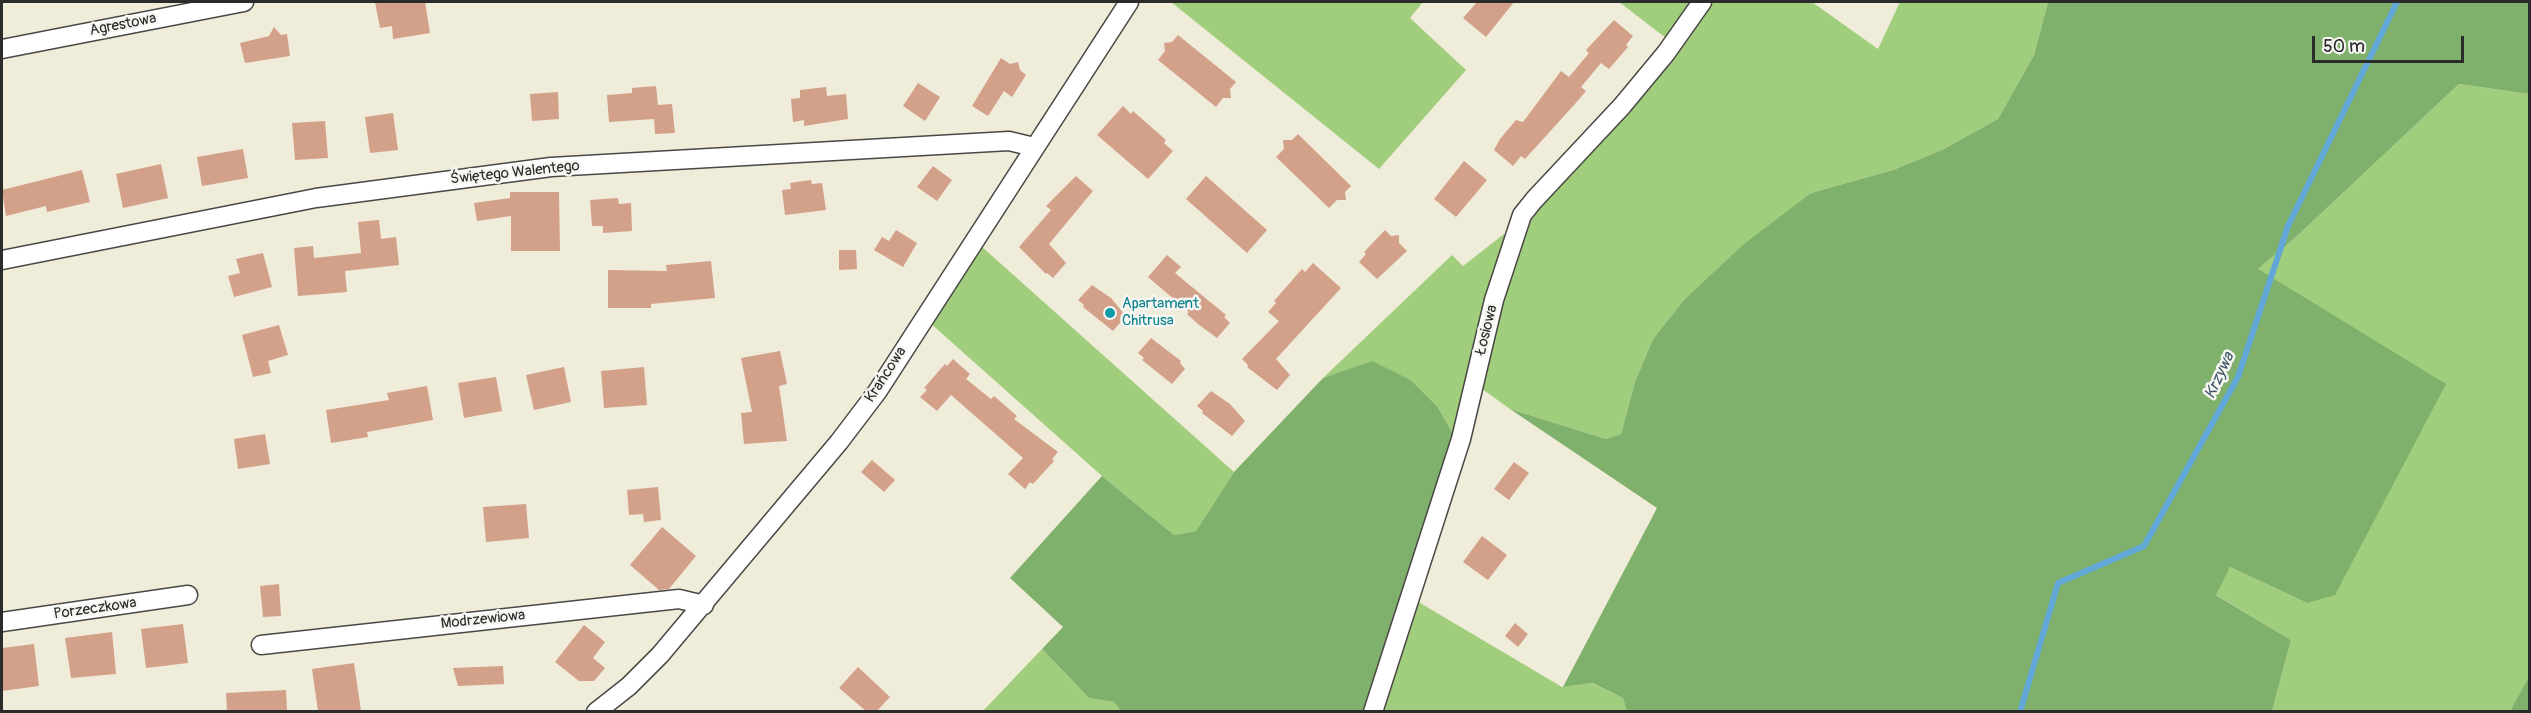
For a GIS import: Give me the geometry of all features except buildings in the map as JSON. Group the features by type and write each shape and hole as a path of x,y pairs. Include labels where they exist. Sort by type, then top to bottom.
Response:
{"street":[{"name":"Agrestowa","path":"2,49 244,2"},
{"name":"Krańcowa","path":"596,711 629,686 660,655 839,442 877,392 1129,2"},
{"name":"Łosiowa","path":"1373,711 1461,439 1494,300 1522,215 1622,106 1666,53 1702,2"},
{"name":"Świętego Walentego","path":"2,260 316,198 551,167 1009,141 1034,147"},
{"name":"Porzeczkowa","path":"2,622 188,595"},
{"name":"Modrzewiowa","path":"261,645 679,599 704,605"}],"green space":[{"path":"1171,2 1423,2 1410,18 1466,70 1379,169"},
{"path":"1619,2 1694,2 1666,38"},
{"path":"1709,2 1812,2 1878,49 1900,2 2048,2 2034,55 1998,119 1942,150 1893,170 1811,193 1684,300 1653,339 1635,382 1621,434 1606,439 1510,409 1478,386 1527,223"},
{"path":"2048,2 2529,2 2529,94 2459,84 2296,237 2258,269 2446,384 2335,595 2307,603 2230,567 2216,595 2291,640 2272,711 1627,712 1623,698 1592,683 1563,687 1657,508 1510,409 1606,439 1621,434 1635,382 1653,339 1684,300 1744,244 1811,193 1893,170 1942,150 1998,119 2034,55"},
{"path":"2459,84 2529,94 2530,677 2510,711 2272,711 2291,640 2215,594 2230,567 2307,603 2258,269 2296,237"},
{"path":"1504,234 1509,239 1455,437 1437,406 1411,380 1372,362 1323,378 1452,255 1463,266"},
{"path":"981,246 1234,472 1196,531 1174,535 1102,476 929,322"},
{"path":"1372,361 1411,380 1437,406 1455,437 1368,711 1121,711 1114,702 1089,698 1042,649 1063,627 1010,578 1102,476 1174,535 1196,531 1234,472 1323,378"},
{"path":"1415,600 1562,687 1591,683 1623,698 1627,711 1377,712"},
{"path":"1042,649 1089,698 1114,702 1121,711 982,712"},
{"path":"2529,677 2529,711 2510,711"}],"waterway":[{"name":"Krzywa","path":"2020,712 2058,583 2144,546 2238,377 2288,226 2397,2"}],"place":[{"name":"Apartament Chitrusa","path":"1110,313"}]}
